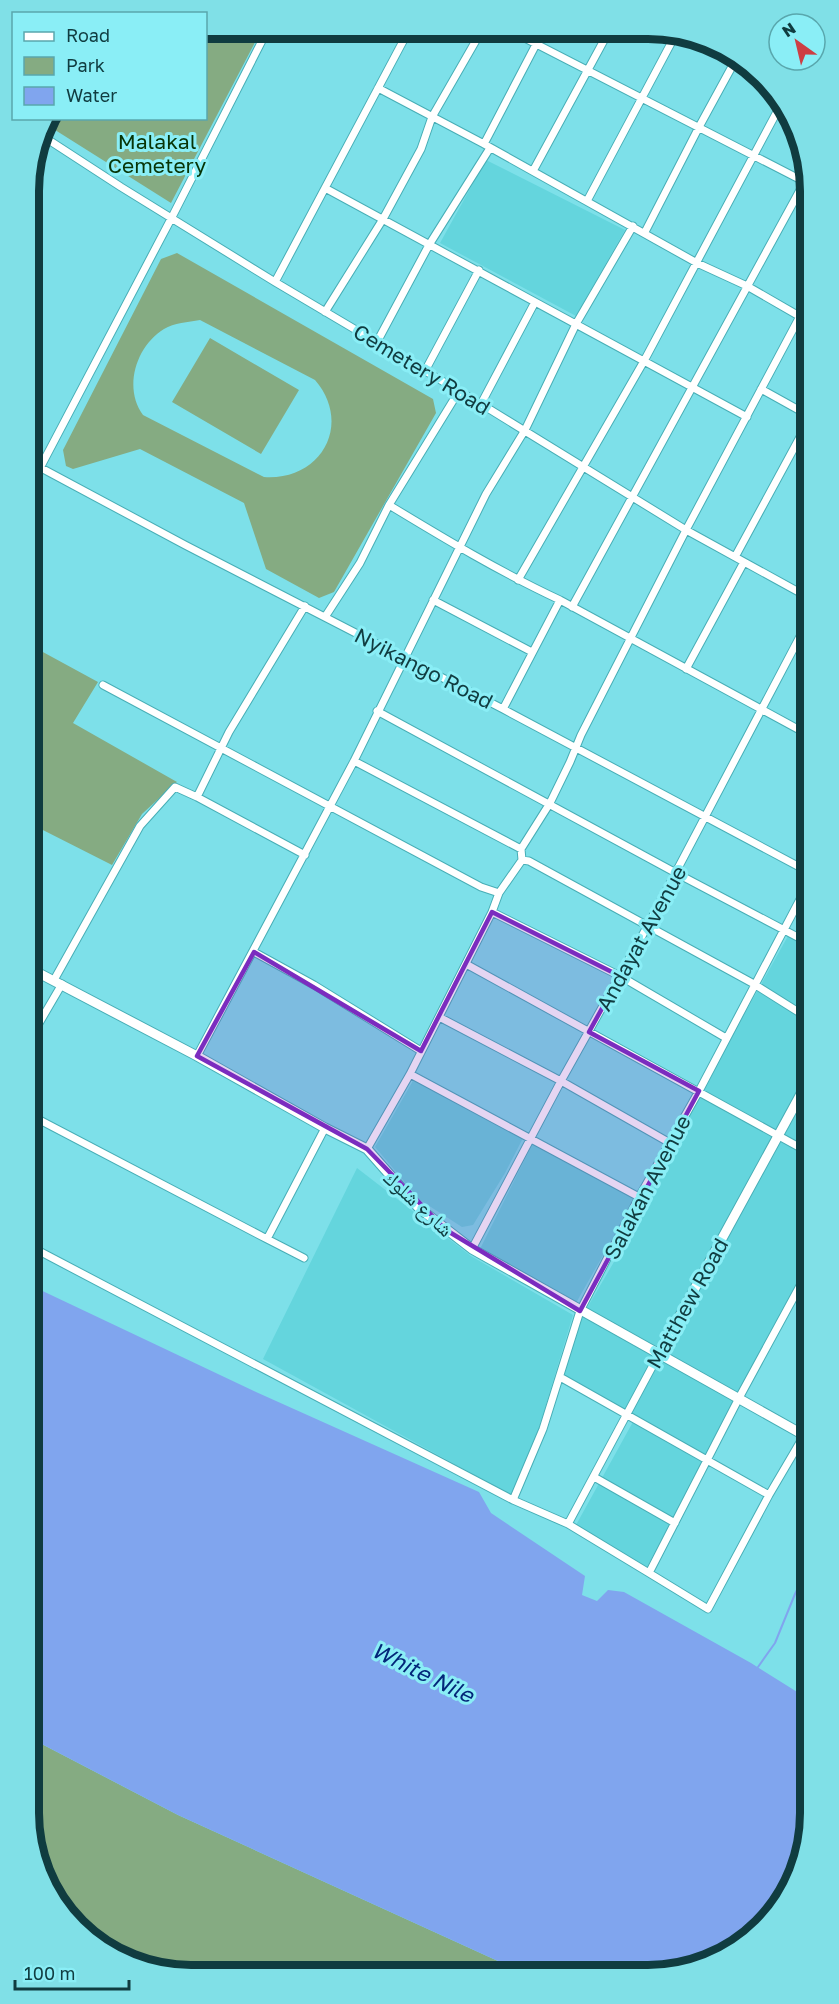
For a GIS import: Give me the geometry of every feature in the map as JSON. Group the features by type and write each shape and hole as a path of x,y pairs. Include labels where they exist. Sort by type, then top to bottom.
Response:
{"street":[{"path":"40,468 263,39"},
{"path":"275,282 404,39"},
{"path":"325,312 383,219 421,149 432,117 477,39"},
{"path":"527,39 799,178"},
{"path":"376,342 487,146 539,39"},
{"path":"533,171 605,39"},
{"path":"587,201 672,41"},
{"path":"645,232 733,65"},
{"path":"378,88 697,262 747,286 800,317"},
{"path":"518,580 644,361 777,111"},
{"name":"Cemetery Road","path":"48,140 275,282 525,430 686,530 800,593"},
{"path":"325,188 747,417"},
{"path":"572,607 800,190"},
{"path":"197,1056 354,761 486,494 525,430 576,324 633,226"},
{"path":"425,370 479,270"},
{"path":"481,404 535,302"},
{"path":"367,1149 410,1074 500,893 522,860 521,849 550,803 575,748 686,530 761,389 800,321"},
{"path":"761,389 800,411"},
{"path":"326,617 360,563 389,505 459,391"},
{"path":"735,557 800,437"},
{"name":"Nyikango Road","path":"40,468 503,709 800,867"},
{"path":"389,505 459,548 800,730"},
{"path":"686,669 744,562"},
{"path":"433,600 532,652"},
{"path":"503,709 560,600"},
{"path":"197,797 221,748 305,606"},
{"name":"Andayat Avenue","path":"472,1249 530,1138 676,873 800,638"},
{"path":"103,685 481,887 500,893"},
{"path":"377,711 800,938"},
{"path":"354,761 521,849"},
{"path":"39,1022 140,825 175,787 304,855"},
{"path":"522,860 529,861 754,984 800,1013"},
{"name":"Salakan Avenue","path":"513,1500 543,1429 580,1311 800,899"},
{"path":"492,912 620,976 726,1038"},
{"path":"254,952 314,985 421,1051"},
{"path":"466,964 800,1147"},
{"name":"شارع شلوك","path":"39,973 367,1149 419,1208 472,1249 580,1311 800,1429"},
{"path":"439,1017 561,1081 670,1143"},
{"path":"410,1074 639,1197"},
{"name":"Matthew Road","path":"568,1524 800,1096"},
{"path":"39,1120 304,1258"},
{"path":"267,1239 325,1128"},
{"path":"41,1252 513,1500 568,1524 708,1609 769,1495 800,1444"},
{"path":"649,1573 706,1460 800,1286"},
{"path":"560,1377 769,1495"},
{"path":"594,1477 675,1523"}],"highlighted area":[{"path":"492,912 620,976 589,1032 699,1091 580,1311 446,1230 367,1149 197,1056 254,952 421,1051"}],"shaded area":[{"path":"486,160 625,230 576,316 440,243"},
{"path":"788,936 800,942 800,1277 647,1567 576,1525 634,1420 561,1378 585,1308 635,1226 708,1079"},
{"path":"414,1079 523,1138 505,1173 473,1225 462,1227 420,1200 375,1147"},
{"path":"533,1143 636,1197 576,1303 480,1249"},
{"path":"357,1168 471,1256 573,1315 539,1428 511,1495 263,1359"}],"green space":[{"name":"Malakal Cemetery","path":"207,39 257,39 171,203 53,129 57,120 207,120"},
{"path":"177,253 433,399 436,413 334,592 319,598 266,569 244,503 140,449 73,469 66,466 63,450 161,259","holes":["200,320 315,380 326,397 331,414 331,431 325,446 315,460 301,470 284,476 264,477 143,415 137,404 133,380 140,357 154,336 172,325"]},
{"path":"210,338 299,390 261,454 172,402"},
{"path":"39,650 98,682 73,723 177,782 142,814 112,865 39,828"},
{"path":"39,1743 178,1815 507,1965 181,1965 142,1957 124,1949 107,1939 84,1920 59,1889 51,1871 40,1833"}],"water":[{"name":"White Nile","path":"39,1289 256,1392 479,1492 491,1513 585,1576 582,1595 597,1601 608,1590 624,1592 751,1663 800,1694 799,1833 795,1852 780,1889 762,1913 732,1939 706,1953 668,1964 507,1965 178,1815 39,1743"}],"waterway":[{"path":"758,1667 775,1643 800,1584"}]}
